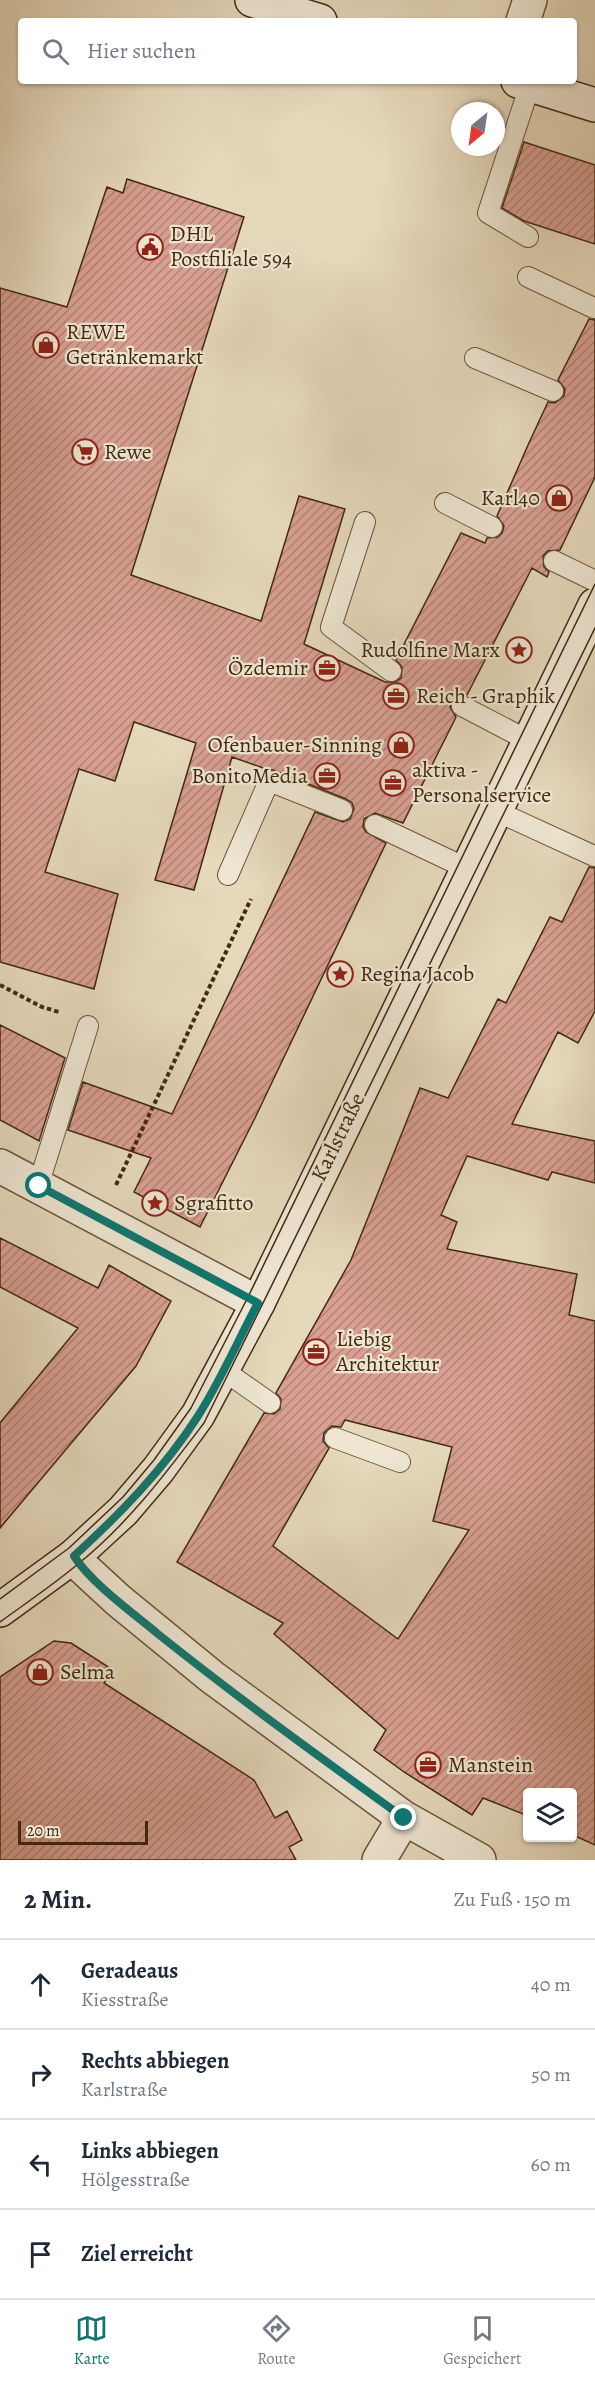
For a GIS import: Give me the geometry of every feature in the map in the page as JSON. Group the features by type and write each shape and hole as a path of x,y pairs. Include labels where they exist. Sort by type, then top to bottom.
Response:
{"main road":[{"path":"252,0 310,18"},
{"path":"524,18 530,0"},
{"path":"527,84 595,105"},
{"name":"Karlstraße","path":"0,1611 74,1556 123,1511 158,1470 198,1415 258,1303 595,605"},
{"path":"0,1166 258,1303"},
{"path":"74,1556 79,1564 118,1600 212,1677 404,1818 479,1860"},
{"path":"379,1860 404,1818"}],"lane":[{"path":"524,84 488,213 528,237"},
{"path":"528,277 594,308"},
{"path":"475,358 553,391"},
{"path":"445,503 492,528"},
{"path":"365,522 331,627 391,671"},
{"path":"554,561 595,581"},
{"path":"462,706 529,741"},
{"path":"228,875 269,781 342,810"},
{"path":"496,811 594,856"},
{"path":"375,825 468,869"},
{"path":"39,1186 88,1026"},
{"path":"223,1370 270,1403"},
{"path":"335,1438 400,1462"}],"path":[{"path":"100,1218 254,894"},
{"path":"0,985 42,1007 69,1015"}],"building":[{"path":"524,142 595,165 595,244 524,221 502,208"},
{"path":"127,179 244,217 131,575 261,621 299,496 345,509 304,644 385,682 395,682 401,678 402,667 396,660 461,533 485,543 487,538 498,537 502,533 504,526 497,516 528,445 548,402 555,403 564,396 565,389 558,380 589,319 595,320 595,477 560,550 548,551 543,556 544,567 549,572 547,577 532,568 467,695 461,694 452,700 450,707 456,717 403,823 375,813 364,819 363,827 366,832 386,843 255,1118 200,1227 134,1192 151,1158 68,1130 83,1082 172,1114 315,812 343,822 350,819 354,809 352,803 346,799 273,770 232,757 194,890 155,880 196,743 134,722 115,781 79,769 45,872 118,894 94,989 0,962 0,288 67,307 107,187 123,193"},
{"path":"589,867 595,868 595,1011 578,1043 558,1032 512,1124 595,1141 595,1183 552,1172 548,1180 467,1156 441,1215 457,1222 447,1249 577,1274 569,1315 595,1321 595,1845 577,1837 577,1788 523,1788 523,1814 483,1798 472,1815 404,1772 374,1750 386,1730 274,1634 283,1623 177,1562 264,1413 274,1414 280,1409 281,1399 276,1393 351,1260 420,1088 448,1098 498,999 506,1003 550,917 562,922","holes":["345,1420 452,1447 433,1521 469,1530 398,1639 273,1546 329,1448 323,1441 324,1433 332,1426 341,1427"]},
{"path":"0,1025 65,1058 39,1141 0,1120"},
{"path":"0,1238 98,1288 109,1265 171,1301 136,1366 0,1528 0,1423 78,1328 0,1287"},
{"path":"54,1641 71,1643 113,1670 104,1683 254,1780 275,1818 287,1811 302,1840 289,1847 296,1860 0,1860 0,1677"}],"tram line":[{"path":"0,1599 69,1548 123,1497 154,1460 191,1408 248,1297 595,584"},
{"path":"0,1622 69,1572 96,1549 161,1479 204,1423 595,628"}],"place":[{"name":"DHL Postfiliale 594","path":"150,247"},
{"name":"REWE Getränkemarkt","path":"46,345"},
{"name":"Rewe","path":"85,452"},
{"name":"Karl40","path":"559,498"},
{"name":"Rudolfine Marx","path":"519,650"},
{"name":"Özdemir","path":"327,668"},
{"name":"Reich - Graphik","path":"396,696"},
{"name":"Ofenbauer-Sinning","path":"401,745"},
{"name":"BonitoMedia","path":"327,776"},
{"name":"aktiva - Personalservice","path":"393,783"},
{"name":"Regina Jacob","path":"340,974"},
{"name":"Sgrafitto","path":"155,1203"},
{"name":"Liebig Architektur","path":"316,1352"},
{"name":"Selma","path":"40,1672"},
{"name":"Manstein","path":"428,1765"}],"route":[{"path":"39,1186 258,1303 198,1415 158,1470 123,1511 74,1556 79,1564 118,1600 212,1677 404,1818"}]}
